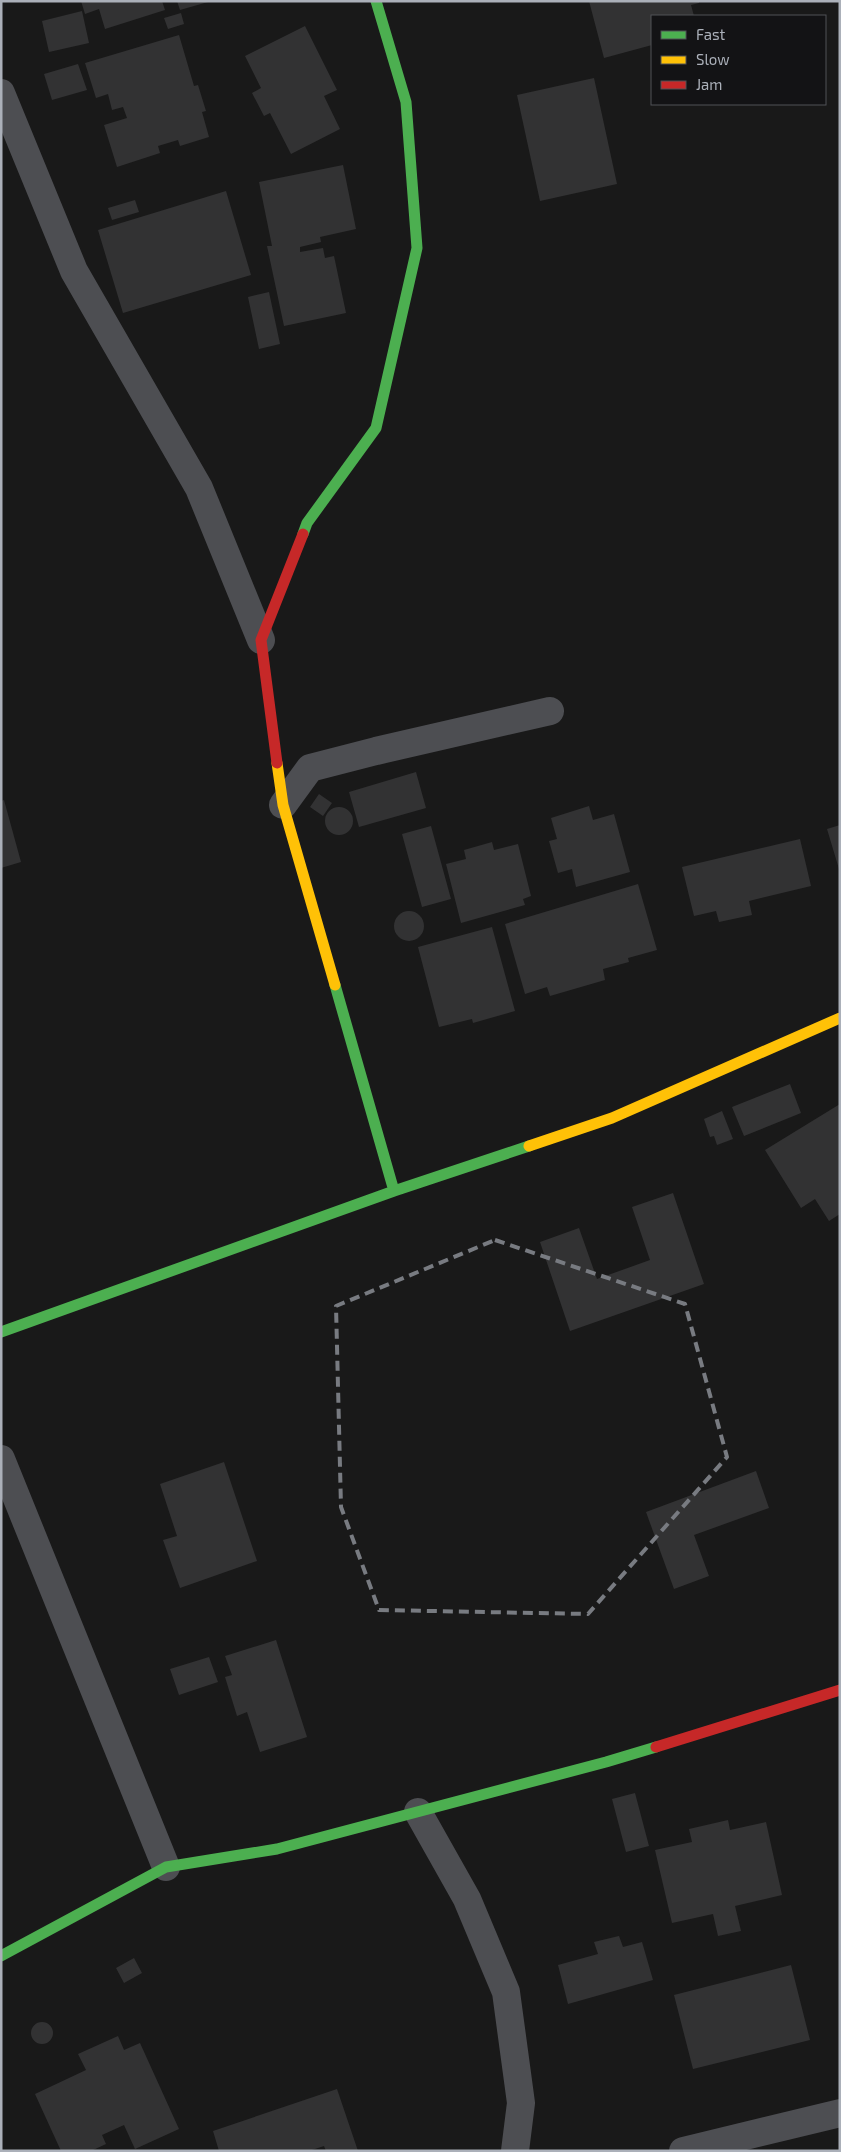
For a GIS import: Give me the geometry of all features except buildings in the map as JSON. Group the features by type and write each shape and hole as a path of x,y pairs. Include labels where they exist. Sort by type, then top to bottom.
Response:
{"street":[{"path":"261,640 308,523 376,428 417,248 406,102 376,1"},
{"path":"1,93 74,271 198,488 261,640 283,805 394,1191"},
{"path":"283,805 310,768 550,711"},
{"path":"1,1332 394,1191 612,1118 840,1018"},
{"path":"1,1459 166,1867"},
{"path":"1,1956 166,1867 277,1849 418,1812 606,1762 840,1690"},
{"path":"418,1812 467,1899 506,1992 521,2103 515,2151"},
{"path":"683,2151 840,2112"}],"highlighted area":[{"path":"495,1240 685,1304 727,1457 588,1614 379,1610 341,1507 336,1306"}],"traffic: fast":[{"path":"303,534 307,523 376,428 417,248 406,102 376,1"},
{"path":"335,985 394,1191"},
{"path":"1,1332 394,1191 529,1146"},
{"path":"1,1956 166,1867 277,1849 656,1747"}],"traffic: slow":[{"path":"277,763 283,805 335,985"},
{"path":"529,1146 612,1118 840,1018"}],"traffic: jam":[{"path":"277,763 261,640 303,534"},
{"path":"656,1747 840,1690"}]}
